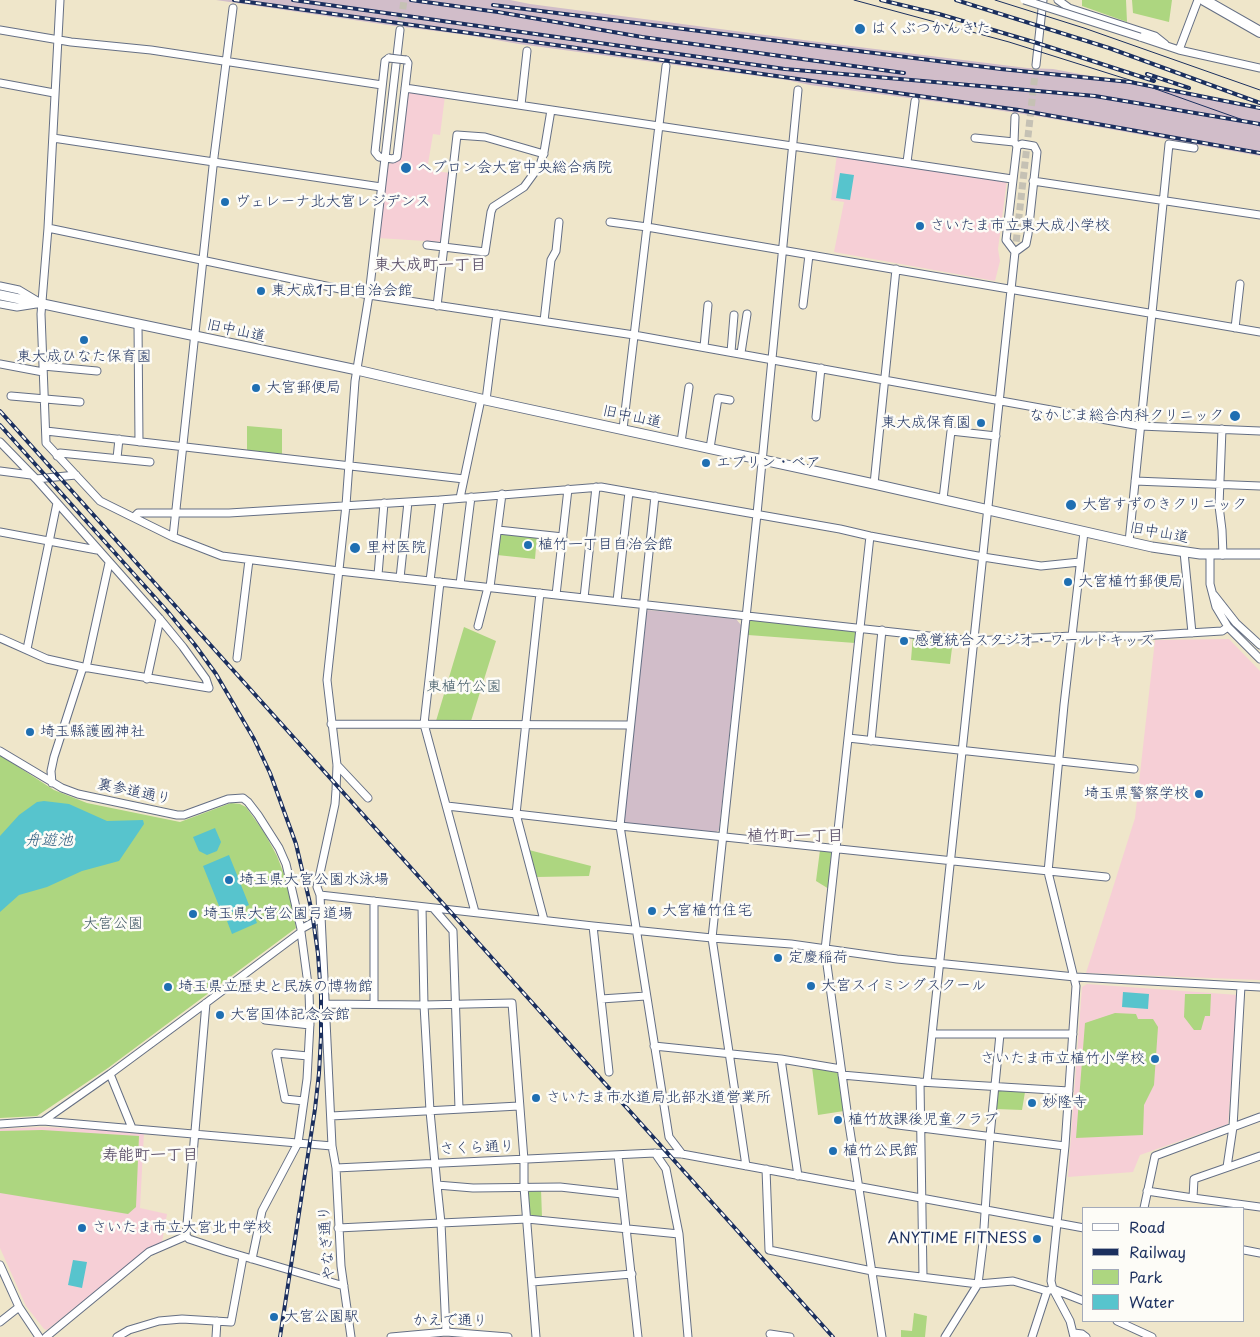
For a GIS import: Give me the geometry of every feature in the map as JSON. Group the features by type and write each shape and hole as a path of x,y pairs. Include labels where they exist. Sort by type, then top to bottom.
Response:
{"highway":[{"path":"1204,0 1260,32"}],"main road":[{"name":"旧中山道","path":"0,294 357,370 1130,542 1210,555 1260,554"}],"street":[{"path":"60,0 48,228 41,314 46,443 100,501 173,537 212,553 249,560 400,578 974,641 1222,632 1228,627"},
{"path":"1024,0 1179,50 1260,68"},
{"path":"1036,65 1043,0"},
{"path":"1058,0 1069,8 1155,36 1166,45"},
{"path":"1179,50 1198,0"},
{"path":"173,537 213,162 233,8"},
{"path":"0,30 59,40 151,50 382,85"},
{"name":"やなぎ通り","path":"350,1337 338,1228 336,1168 332,1146 320,895 318,887 335,804 336,765 327,680 346,505 357,370 369,295 400,30"},
{"path":"521,105 527,51"},
{"path":"386,59 406,60 408,62 396,157 393,159 385,158 379,157 375,152 386,59"},
{"path":"622,429 666,66"},
{"path":"0,84 54,93"},
{"path":"405,88 1012,179"},
{"path":"746,1166 712,938 747,616 798,90"},
{"path":"907,162 915,100"},
{"path":"427,245 485,252 493,207 524,187 540,165 544,154 551,110"},
{"path":"923,1277 921,1129 923,1082 932,1034 1015,252 1006,240 1016,117"},
{"path":"437,306 457,135 485,137 544,154"},
{"path":"53,138 381,187"},
{"path":"975,138 1022,144 1036,148 1026,244 1015,252"},
{"path":"1130,542 1169,144 1194,148"},
{"path":"1034,181 1260,215"},
{"path":"544,321 551,260 556,251 559,222"},
{"path":"610,222 1260,332"},
{"path":"48,228 369,295 634,334 1140,426 1260,431"},
{"path":"803,305 809,255"},
{"path":"874,484 896,269"},
{"path":"1235,328 1240,284"},
{"path":"0,286 19,290 42,303"},
{"path":"0,304 17,307 42,303"},
{"path":"704,347 708,305"},
{"path":"460,498 483,399 497,314"},
{"path":"741,353 747,314"},
{"path":"731,352 734,315"},
{"path":"138,324 139,442"},
{"path":"0,364 43,369 97,371"},
{"path":"816,417 821,368"},
{"path":"681,442 689,386"},
{"path":"11,396 80,402"},
{"path":"710,448 718,398 730,400"},
{"path":"1222,429 1219,506 1223,555"},
{"path":"46,431 464,479"},
{"path":"943,499 951,431 996,436"},
{"path":"117,458 119,440"},
{"path":"0,442 160,618 183,647 210,688 85,668 47,658 0,638"},
{"path":"57,456 60,453 150,462"},
{"path":"0,471 33,477 76,475"},
{"path":"1135,481 1260,486"},
{"path":"134,517 138,514 176,512 228,513 440,500 596,487 656,496 983,557 1041,566 1080,562"},
{"path":"584,598 596,487"},
{"path":"556,594 568,489"},
{"path":"617,601 629,492"},
{"path":"478,626 489,587 502,494"},
{"path":"656,496 620,826 669,1137 682,1154"},
{"path":"460,584 471,497"},
{"path":"430,581 440,500"},
{"path":"400,578 408,502"},
{"path":"27,649 57,503"},
{"path":"378,575 384,503"},
{"path":"498,530 562,537"},
{"path":"0,532 98,550"},
{"path":"1032,1337 1050,1290 1058,1224 1073,1034 1075,977 1048,872 1058,762 1084,532"},
{"path":"870,536 825,950 882,1337"},
{"path":"1184,552 1192,633"},
{"path":"1210,555 1211,591 1216,607 1228,627 1260,659"},
{"path":"237,658 249,560"},
{"path":"52,782 51,771 54,757 85,668 109,563"},
{"path":"440,582 424,724 475,912"},
{"path":"1211,591 1236,623 1259,641"},
{"path":"540,593 516,814 544,920"},
{"path":"148,679 160,618"},
{"path":"871,741 882,630"},
{"path":"331,724 630,725"},
{"path":"848,738 1134,769"},
{"name":"裏参道通り","path":"0,751 52,782 78,794 176,815 184,815 228,799 243,798 248,802 279,848 286,864 301,931"},
{"path":"336,765 368,798"},
{"path":"447,806 1106,877"},
{"path":"320,895 593,926 712,938 760,940 825,950 1075,977 1260,987"},
{"path":"374,901 374,1004"},
{"path":"422,908 424,1004 430,1111 441,1223 446,1332"},
{"path":"434,909 453,931 460,1109"},
{"path":"43,1121 110,1074 320,918"},
{"path":"593,926 610,1072"},
{"path":"252,1259 262,1212 298,1143 304,1101 310,1025 309,992 301,931"},
{"path":"1227,1167 1234,1127 1241,986"},
{"path":"601,999 646,996"},
{"path":"186,1236 206,1003"},
{"path":"324,1004 512,1003 536,1337"},
{"path":"265,1020 310,1025"},
{"path":"932,1034 1073,1034"},
{"path":"945,1337 978,1284 1000,1034"},
{"path":"654,1046 781,1060 842,1072 923,1082 1069,1091"},
{"path":"304,1101 285,1099 276,1053 308,1056"},
{"path":"781,1060 798,1176"},
{"path":"110,1074 132,1128"},
{"path":"331,1116 519,1106"},
{"path":"1144,1207 1155,1156 1260,1117"},
{"path":"0,1124 43,1121 332,1146"},
{"path":"890,1124 1065,1146"},
{"path":"655,1153 666,1170 679,1234 688,1337"},
{"name":"さくら通り","path":"336,1168 655,1153 682,1154 1082,1228"},
{"path":"618,1155 638,1337"},
{"path":"1193,1198 1194,1179 1260,1156"},
{"path":"766,1170 769,1250 872,1271 978,1284 1013,1281 1082,1300"},
{"path":"437,1185 473,1188 560,1186 622,1194"},
{"path":"1147,1192 1193,1198 1227,1206 1260,1207"},
{"path":"338,1228 527,1219 679,1234"},
{"path":"186,1236 197,1242 243,1257 344,1286"},
{"path":"46,1337 149,1252 186,1236"},
{"path":"1245,1250 1260,1253"},
{"path":"117,1337 129,1330 159,1321 182,1319 231,1322 243,1257"},
{"path":"0,1265 19,1307 39,1337"},
{"path":"532,1282 632,1274"},
{"path":"1050,1290 1070,1321 1074,1335 1082,1334 1086,1337"},
{"path":"0,1322 19,1307"},
{"path":"216,1321 216,1337"},
{"path":"1119,1322 1152,1337"},
{"name":"かえで通り","path":"391,1337 446,1332 508,1337"},
{"path":"770,1334 790,1337"}],"shaded area":[{"path":"216,0 510,0 811,41 1027,68 1053,69 1260,108 1260,156 1037,116"},
{"name":"ヘブロン会大宮中央総合病院","path":"407,91 445,96 440,135 433,134 427,170 450,173 442,242 377,238 386,166 399,159"},
{"name":"さいたま市立東大成小学校","path":"837,154 1007,180 998,249 1000,261 995,281 834,252 844,202 831,200"},
{"path":"646,611 736,619 741,625 719,830 716,832 626,823 624,820"},
{"name":"埼玉県警察学校","path":"1229,639 1260,671 1260,980 1086,973 1135,818 1155,640"},
{"name":"さいたま市立植竹小学校","path":"1087,984 1238,995 1228,1124 1140,1155 1133,1172 1068,1177 1082,987"},
{"name":"さいたま市立大宮北中学校","path":"42,1127 144,1132 140,1208 167,1214 162,1242 147,1249 47,1330 44,1329 26,1306 0,1248 0,1129"}],"green space":[{"path":"1082,0 1126,0 1127,22 1082,6"},
{"path":"1132,0 1172,0 1169,22 1133,13"},
{"path":"247,426 282,429 282,454 247,451"},
{"path":"500,531 537,535 535,559 497,555"},
{"path":"749,618 857,630 855,643 748,635"},
{"name":"東植竹公園","path":"464,627 496,641 471,721 436,721"},
{"path":"913,635 953,640 950,664 911,660"},
{"name":"大宮公園","path":"0,755 54,790 87,803 180,822 231,803 246,807 264,832 277,856 287,882 296,928 108,1068 37,1116 0,1118"},
{"path":"529,850 591,866 589,876 537,877"},
{"path":"820,850 832,852 829,889 816,881"},
{"path":"1185,994 1211,994 1210,1016 1205,1016 1201,1030 1194,1030 1184,1017"},
{"path":"1115,1013 1136,1014 1138,1019 1153,1019 1158,1027 1154,1085 1144,1105 1143,1135 1076,1138 1085,1023"},
{"path":"812,1067 835,1070 839,1073 844,1111 818,1115"},
{"path":"998,1090 1025,1092 1022,1110 996,1109"},
{"path":"42,1130 139,1136 136,1207 128,1214 0,1193 0,1131"},
{"path":"529,1189 541,1189 542,1217 529,1215 527,1194"},
{"path":"914,1313 927,1316 925,1337 901,1337 901,1330 912,1331"}],"water":[{"path":"840,173 854,175 850,200 836,198"},
{"name":"舟遊池","path":"37,802 69,804 107,821 143,820 144,824 119,861 82,871 47,887 19,895 0,912 0,836 19,815"},
{"path":"215,828 221,842 217,851 207,855 199,851 193,837"},
{"path":"229,855 249,905 223,916 203,866"},
{"path":"252,910 257,923 232,934 227,921"},
{"path":"1123,992 1149,994 1148,1009 1122,1007"},
{"path":"73,1260 87,1262 82,1288 68,1285"}],"tunnel":[{"path":"400,30 404,0"},
{"path":"1015,252 1036,65"}],"tram line":[{"path":"854,0 1009,42 1136,82 1260,126"},
{"path":"995,0 1084,28 1260,90"}],"railway":[{"path":"234,0 1019,110 1260,153"},
{"path":"293,0 785,69 1095,96 1260,124"},
{"path":"411,0 498,12 642,37 904,73"},
{"path":"881,0 939,14 1037,43 1154,81"},
{"path":"956,0 1109,48 1260,103"},
{"path":"493,5 1001,69 1130,82 1260,108"},
{"path":"1147,74 1189,88"},
{"path":"0,411 833,1337"},
{"path":"0,425 168,612 216,674 254,739 270,773 296,844 312,912 318,954 321,1036 315,1109 280,1337"}],"place":[{"name":"はくぶつかんきた","path":"860,29"},
{"name":"ヘブロン会大宮中央総合病院","path":"406,168"},
{"name":"ヴェレーナ北大宮レジデンス","path":"225,202"},
{"name":"さいたま市立東大成小学校","path":"920,226"},
{"name":"東大成1丁目自治会館","path":"261,291"},
{"name":"東大成ひなた保育園","path":"84,340"},
{"name":"大宮郵便局","path":"256,388"},
{"name":"なかじま総合内科クリニック","path":"1235,416"},
{"name":"東大成保育園","path":"981,423"},
{"name":"エブリン・ベア","path":"706,463"},
{"name":"大宮すずのきクリニック","path":"1071,505"},
{"name":"植竹一丁目自治会館","path":"528,545"},
{"name":"里村医院","path":"355,548"},
{"name":"大宮植竹郵便局","path":"1068,582"},
{"name":"感覚統合スタジオ・ワールドキッズ","path":"904,641"},
{"name":"埼玉縣護國神社","path":"30,732"},
{"name":"埼玉県警察学校","path":"1199,794"},
{"name":"埼玉県大宮公園水泳場","path":"229,880"},
{"name":"大宮植竹住宅","path":"652,911"},
{"name":"埼玉県大宮公園弓道場","path":"193,914"},
{"name":"定慶稲荷","path":"778,958"},
{"name":"大宮スイミングスクール","path":"811,986"},
{"name":"埼玉県立歴史と民族の博物館","path":"168,987"},
{"name":"大宮国体記念会館","path":"220,1015"},
{"name":"さいたま市立植竹小学校","path":"1155,1059"},
{"name":"さいたま市水道局北部水道営業所","path":"536,1098"},
{"name":"妙隆寺","path":"1032,1103"},
{"name":"植竹放課後児童クラブ","path":"838,1120"},
{"name":"植竹公民館","path":"833,1151"},
{"name":"さいたま市立大宮北中学校","path":"82,1228"},
{"name":"ANYTIME FITNESS","path":"1037,1239"},
{"name":"大宮公園駅","path":"274,1317"}],"district":[{"name":"東大成町一丁目","path":"430,266"},
{"name":"植竹町一丁目","path":"795,837"},
{"name":"寿能町一丁目","path":"150,1156"}]}
